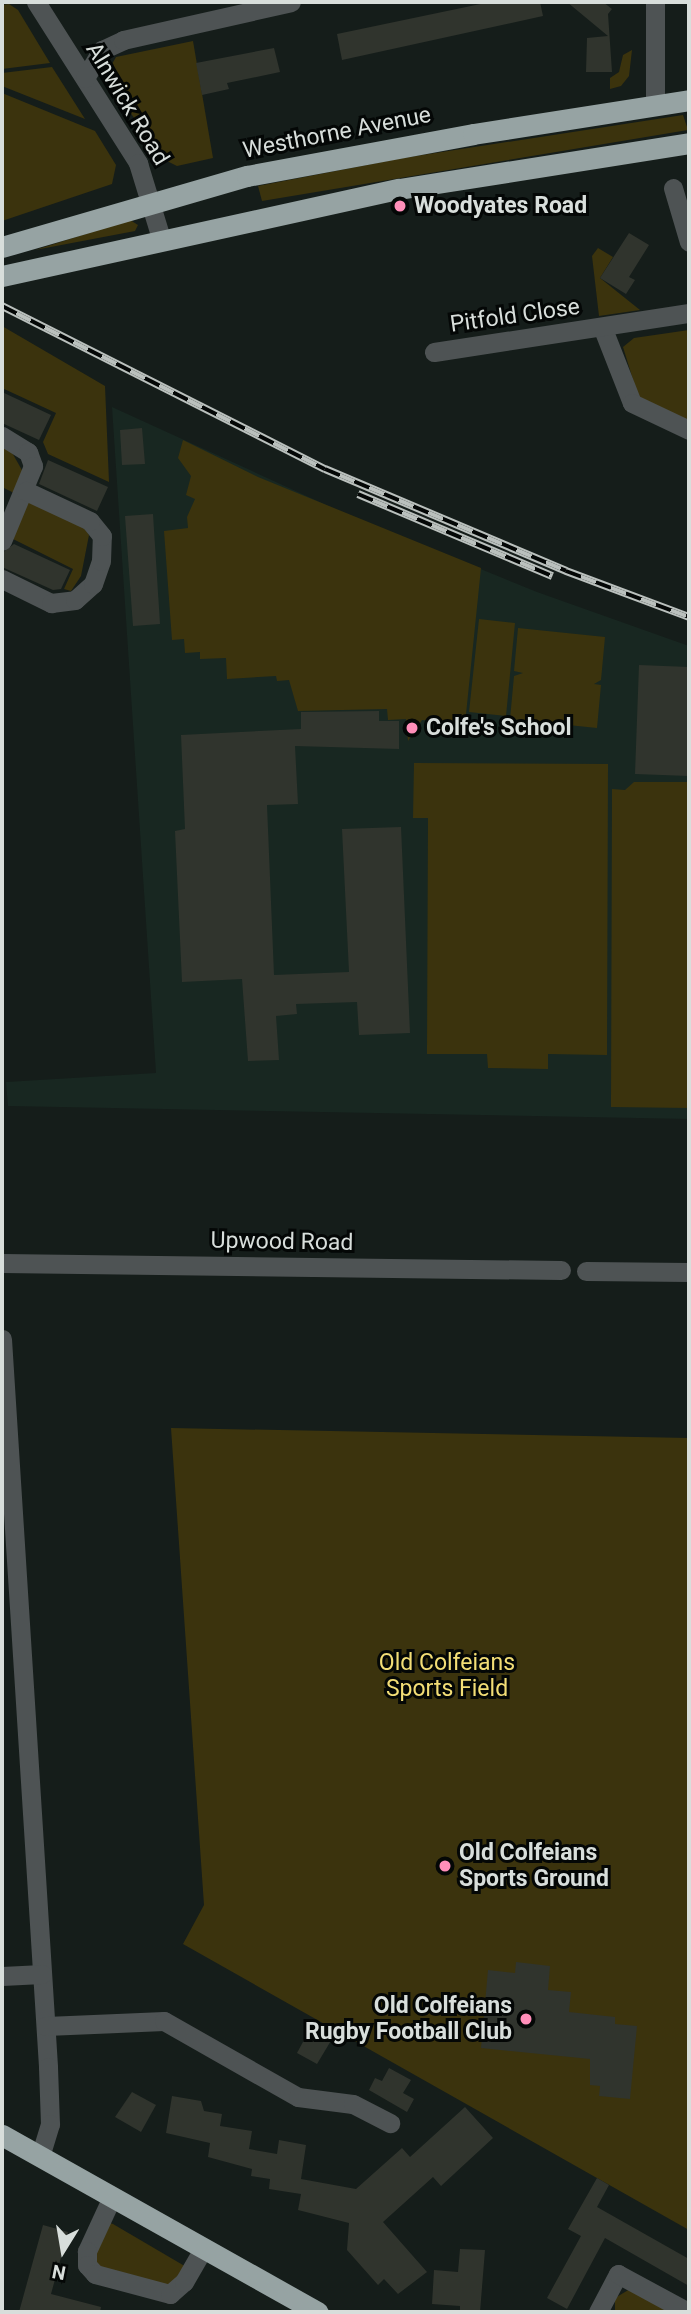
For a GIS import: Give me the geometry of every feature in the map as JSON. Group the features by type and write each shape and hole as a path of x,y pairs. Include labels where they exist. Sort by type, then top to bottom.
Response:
{"highway":[{"name":"Westhorne Avenue","path":"2,247 152,201 389,148 689,100"},
{"path":"2,276 161,238 398,189 689,143"},
{"path":"2,2135 318,2312"}],"street":[{"name":"Alnwick Road","path":"36,2 138,163 152,201 161,238"},
{"path":"85,78 102,51 123,40 291,2"},
{"path":"655,2 655,105"},
{"path":"673,188 689,242"},
{"name":"Pitfold Close","path":"434,352 603,329 689,313"},
{"path":"603,329 632,403 689,430"},
{"path":"2,436 28,452 33,466 26,491 2,541"},
{"path":"2,579 51,603 75,600 93,584 101,561 102,536 90,521 26,491"},
{"name":"Upwood Road","path":"2,1263 561,1270"},
{"path":"586,1270 689,1272"},
{"path":"2,1339 46,2026 50,2124 40,2156"},
{"path":"2,1976 42,1975"},
{"path":"46,2026 164,2021 298,2097 353,2104 390,2123"},
{"path":"112,2197 88,2251 87,2266 95,2274 170,2294 184,2282 204,2248"},
{"path":"598,2312 618,2274 688,2312"}],"shaded area":[{"name":"Colfe's School","path":"112,407 346,514 537,592 689,646 689,1119 8,1106 6,1082 156,1073"}],"green space":[{"path":"9,4 18,10 50,63 2,69 2,5"},
{"path":"193,41 213,158 177,166 163,159 113,88 108,71 116,57"},
{"path":"632,50 629,76 621,86 610,89 610,78 619,72 623,55"},
{"path":"52,67 85,119 2,86 2,73"},
{"path":"2,93 95,131 116,165 112,184 2,221"},
{"path":"683,115 688,130 262,201 258,186 403,158"},
{"path":"130,220 138,225 135,231 35,250"},
{"path":"598,248 613,257 600,278 640,310 599,316 592,256"},
{"path":"2,326 105,386 109,482 48,454 43,442 56,413 2,388"},
{"path":"689,330 689,424 638,396 623,347 634,338"},
{"path":"183,440 258,477 481,568 465,724 422,720 408,741 406,719 388,720 387,709 298,711 289,680 277,681 276,676 227,679 226,658 200,659 200,652 185,653 184,639 172,640 164,531 188,528 187,517 195,499 186,495 191,476 178,458"},
{"path":"2,445 10,449 23,472 14,493 2,487"},
{"path":"28,500 79,521 89,535 81,576 71,591 64,589 73,569 13,539"},
{"path":"479,619 515,623 506,716 469,712"},
{"path":"518,628 605,637 601,680 594,684 601,685 597,728 510,719 514,676 523,673 514,671"},
{"path":"414,763 608,764 607,1055 548,1054 548,1069 488,1068 487,1054 427,1054 428,818 413,818"},
{"path":"634,782 689,782 689,1108 611,1107 612,789 625,790"},
{"name":"Old Colfeians Sports Field","path":"171,1428 689,1438 689,2230 183,1944 204,1905"},
{"path":"110,2223 188,2268 170,2289 99,2269 93,2254"},
{"path":"630,2289 675,2312 615,2312 615,2298"}],"building":[{"path":"490,2 540,2 543,16 342,60 337,34"},
{"path":"567,2 603,2 612,9 608,14 612,72 586,72 587,38 608,36"},
{"path":"274,48 280,72 227,83 229,89 202,95 196,63"},
{"path":"629,233 649,245 629,277 635,280 626,294 600,278"},
{"path":"2,392 51,415 39,440 2,423"},
{"path":"142,428 145,464 122,465 120,430"},
{"path":"48,460 108,487 97,511 39,484"},
{"path":"153,514 160,624 133,626 125,516"},
{"path":"14,544 70,570 61,589 53,590 2,567 2,553"},
{"path":"639,665 689,667 689,776 635,774"},
{"path":"379,711 379,721 399,721 399,749 295,746 298,804 267,805 274,975 349,972 342,829 401,827 410,1033 359,1035 357,1002 296,1004 297,1014 276,1016 279,1060 248,1061 242,979 182,982 175,831 185,829 181,735 301,729 301,712"},
{"name":"Old Colfeians Rugby Football Club","path":"516,1962 550,1966 548,1990 571,1992 569,2012 615,2017 615,2024 637,2026 630,2099 599,2096 600,2086 590,2085 590,2059 481,2048 488,1970 515,1973"},
{"path":"311,2027 332,2039 317,2064 297,2053"},
{"path":"389,2068 411,2080 403,2093 414,2099 407,2112 369,2090 375,2078 382,2081"},
{"path":"132,2092 156,2105 141,2132 115,2117"},
{"path":"172,2096 201,2101 204,2111 222,2114 220,2126 252,2131 249,2149 277,2154 279,2140 306,2145 301,2179 356,2189 402,2148 410,2157 465,2107 493,2138 441,2186 433,2177 383,2222 427,2272 398,2294 384,2279 378,2285 347,2250 349,2223 298,2210 301,2194 269,2189 270,2179 251,2176 252,2169 208,2157 210,2143 166,2133"},
{"path":"597,2178 609,2185 597,2207 689,2259 689,2286 605,2238 567,2309 547,2298 581,2236 568,2229"},
{"path":"43,2225 68,2232 51,2294 101,2307 100,2312 19,2312"},
{"path":"460,2249 485,2250 480,2312 460,2312 460,2306 432,2304 434,2270 458,2272"}],"railway":[{"path":"2,306 325,469 566,571 689,617"},
{"path":"358,494 552,576"}],"place":[{"name":"Woodyates Road","path":"400,206"},
{"name":"Colfe's School","path":"412,728"},
{"name":"Old Colfeians Sports Ground","path":"445,1866"},
{"name":"Old Colfeians Rugby Football Club","path":"526,2019"}]}
